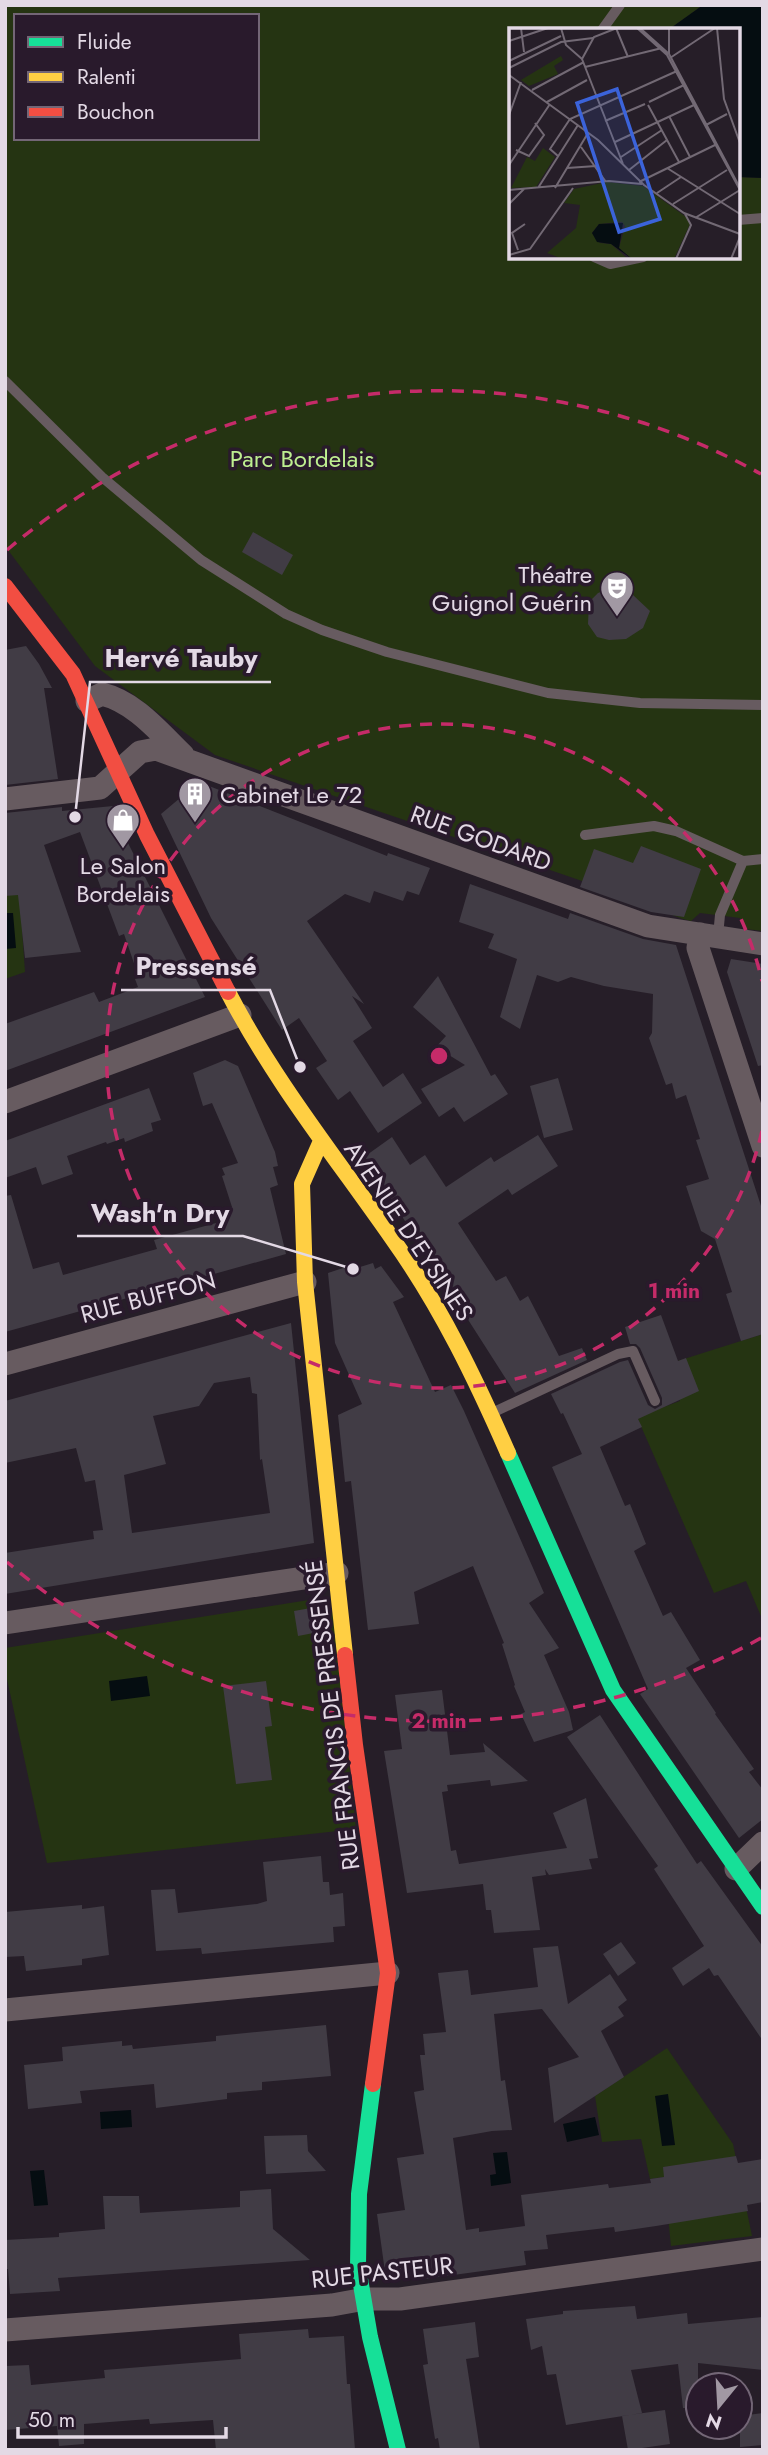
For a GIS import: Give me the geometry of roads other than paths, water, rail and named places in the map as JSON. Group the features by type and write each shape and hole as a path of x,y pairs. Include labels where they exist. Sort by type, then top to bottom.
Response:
{"street":[{"name":"AVENUE D'EYSINES","path":"5,586 61,658 87,701 147,835 240,1015 321,1141 396,1243 454,1338 491,1414 613,1690 763,1908"},
{"path":"87,701 102,694 116,697 136,710 188,759"},
{"name":"RUE GODARD","path":"5,799 100,788 141,752 156,749 648,926 763,944"},
{"path":"709,935 698,948 763,1146"},
{"path":"5,1102 240,1015"},
{"name":"RUE FRANCIS DE PRESSENSÉ","path":"321,1141 302,1184 305,1282 355,1745 388,1973 359,2194 358,2267 370,2337 398,2450"},
{"name":"RUE BUFFON","path":"5,1364 305,1282"},
{"path":"5,1623 337,1573"},
{"path":"736,1870 763,1843"},
{"path":"5,2010 388,1973"},
{"name":"RUE PASTEUR","path":"5,2330 332,2305 365,2299 400,2299 763,2249"}],"lane":[{"path":"603,28 620,5"},
{"path":"740,220 763,218"},
{"path":"599,259 610,264 634,259"},
{"path":"5,381 102,477 201,561 286,614 323,630 387,652 548,693 640,703 763,705"},
{"path":"585,835 654,826 676,831 743,861 763,859"},
{"path":"709,935 743,861"},
{"path":"491,1414 618,1354 633,1351 655,1401"}],"place":[{"name":"Théatre Guignol Guérin","path":"617,618"},
{"name":"Hervé Tauby","path":"75,817"},
{"name":"Cabinet Le 72","path":"195,824"},
{"name":"Le Salon Bordelais","path":"123,850"},
{"name":"Pressensé","path":"300,1067"},
{"name":"Wash'n Dry","path":"353,1269"}],"park label":[{"name":"Parc Bordelais","path":"302,458"}]}
